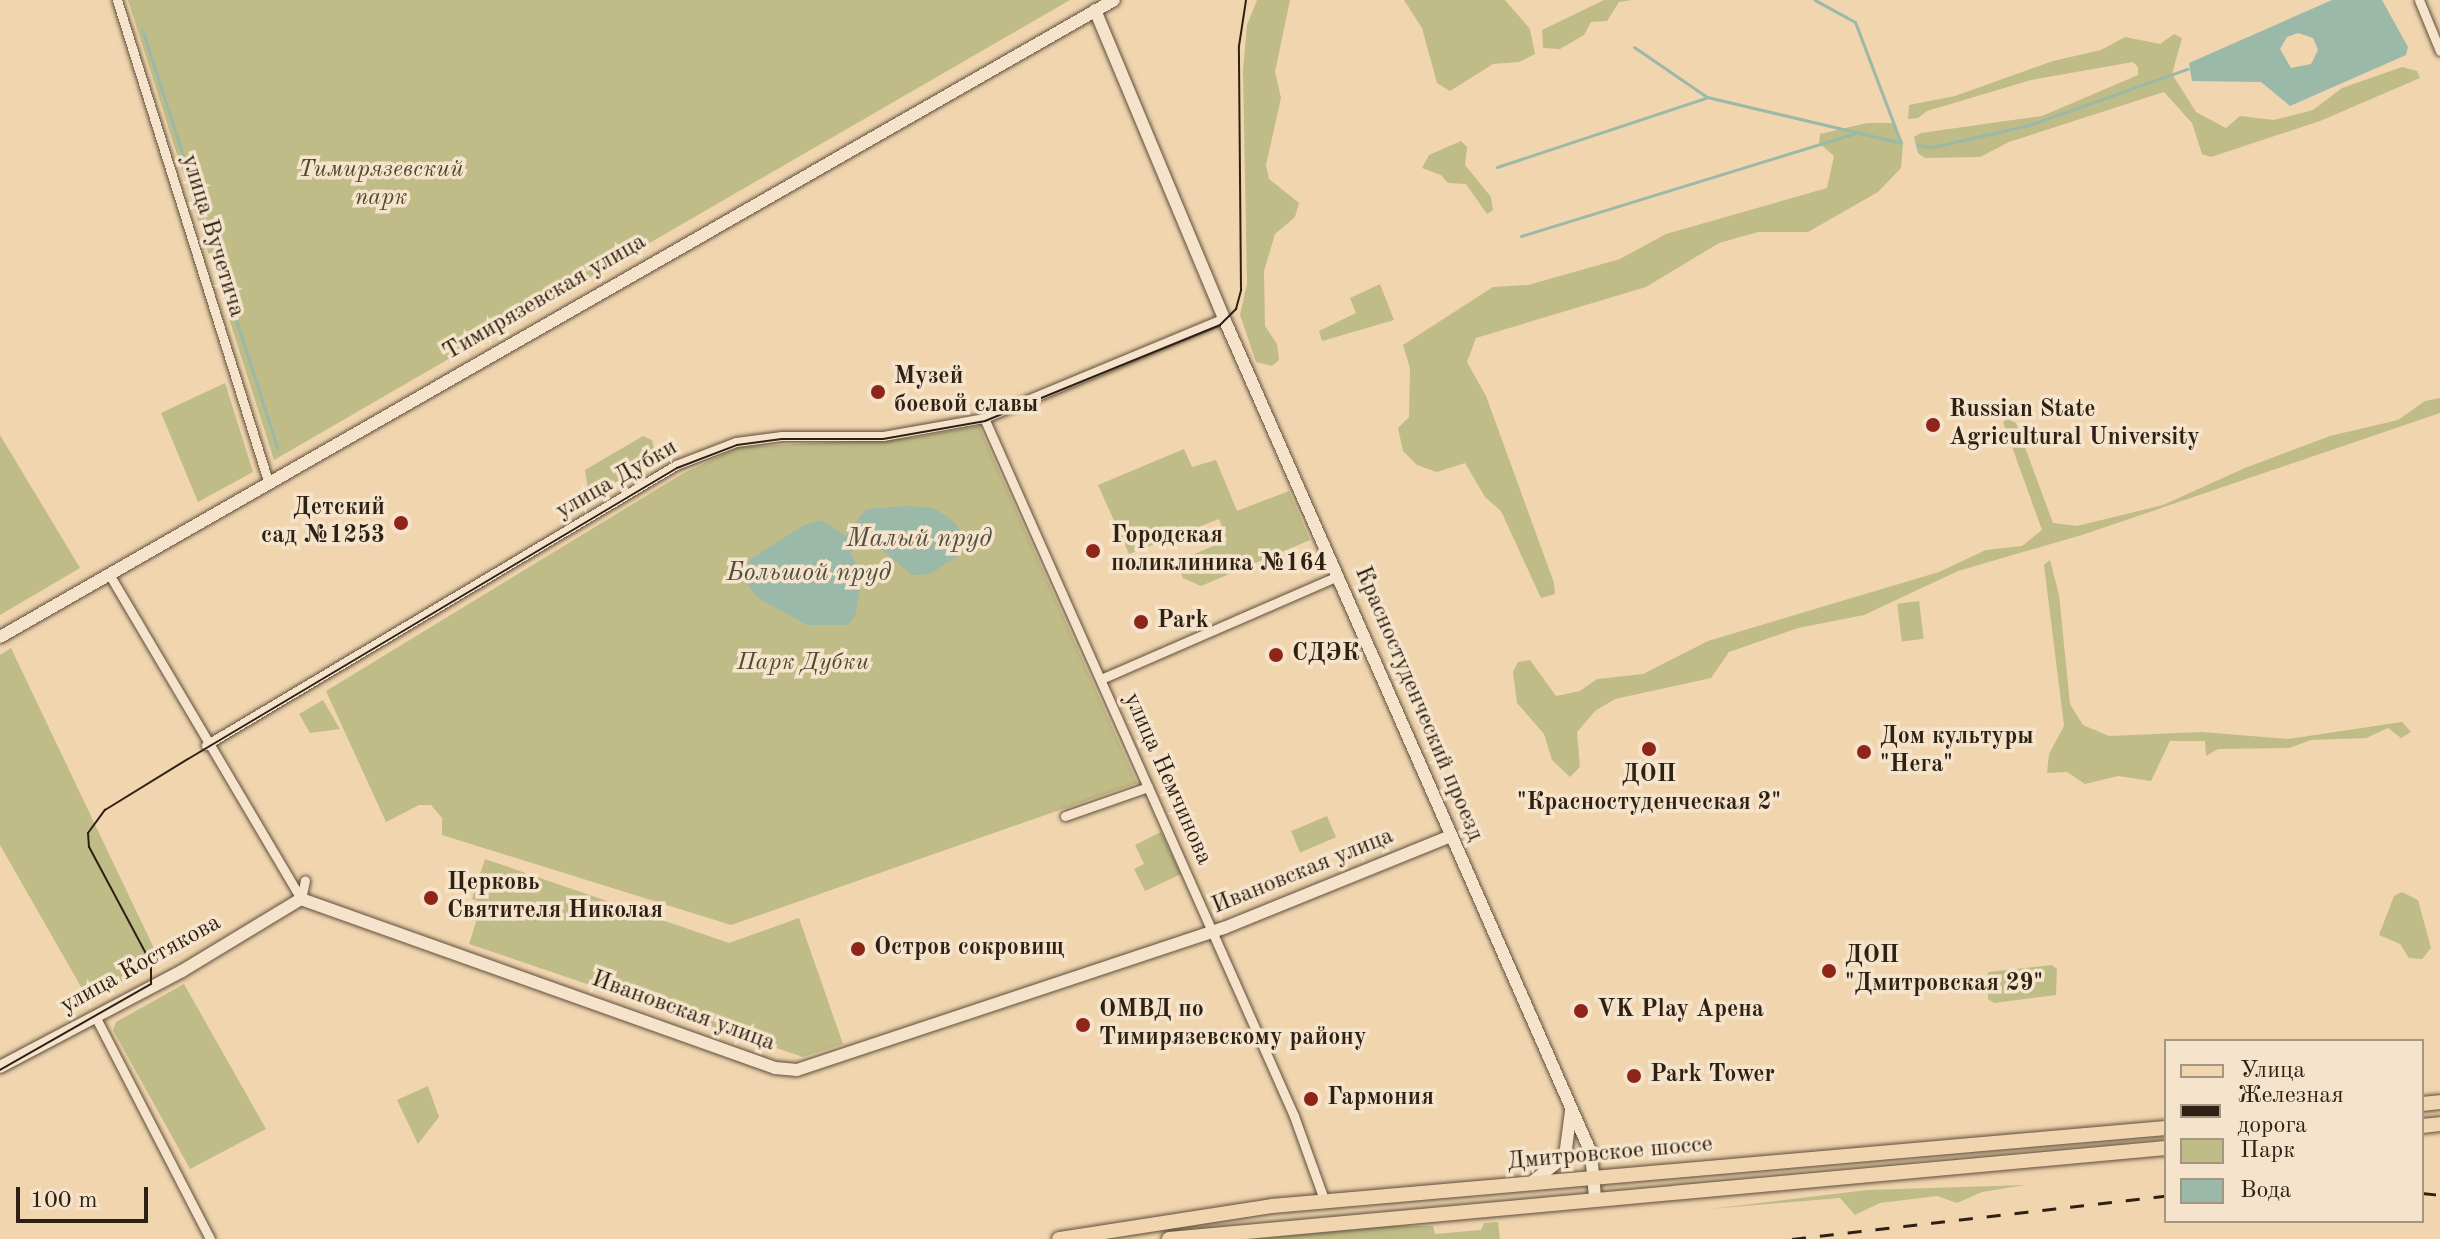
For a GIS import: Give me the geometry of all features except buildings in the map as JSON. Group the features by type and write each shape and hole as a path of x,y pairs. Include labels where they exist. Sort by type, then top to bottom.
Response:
{"main road":[{"name":"Дмитровское шоссе","path":"1059,1239 1174,1218 1325,1202 2164,1128"},
{"name":"Дмитровское шоссе","path":"1169,1239 1595,1197 2164,1148"}],"street":[{"name":"улица Вучетича","path":"117,0 269,484"},
{"name":"Тимирязевская улица","path":"0,637 1114,0"},
{"path":"2419,0 2440,51"},
{"name":"Красностуденческий проезд","path":"1095,10 1224,318 1591,1153 1595,1197"},
{"name":"улица Дубки","path":"206,745 676,465 736,442 782,436 883,436 984,418 1224,318"},
{"name":"улица Немчинова","path":"984,418 1321,1179 1325,1202"},
{"path":"109,574 206,745 301,899"},
{"path":"1101,679 1331,579"},
{"path":"1065,816 1148,787"},
{"name":"Ивановская улица","path":"301,899 785,1070 808,1068 1213,932 1451,836"},
{"path":"301,899 305,880"},
{"name":"улица Костякова","path":"0,1067 301,899"},
{"path":"95,1016 210,1239"},
{"path":"1531,1184 1565,1156 1571,1108"}],"green space":[{"name":"Тимирязевский парк","path":"128,0 1070,0 274,460"},
{"path":"1257,0 1290,0 1275,72 1281,98 1266,165 1269,179 1299,203 1295,217 1275,234 1264,271 1265,326 1277,344 1279,360 1272,366 1256,362 1240,315 1247,284 1243,70 1247,25"},
{"path":"1404,0 1505,0 1530,29 1535,54 1519,62 1493,64 1450,91 1437,83 1422,28"},
{"path":"1604,0 1632,0 1619,2 1607,21 1591,22 1584,35 1560,49 1543,48 1542,30"},
{"path":"2174,34 2182,38 2172,74 2196,112 2226,128 2240,116 2274,120 2313,110 2342,88 2402,67 2417,71 2420,78 2320,121 2211,157 2202,154 2192,123 2164,92 2009,142 1980,157 1925,158 1918,153 1914,137 1921,133 2042,116 2138,75 2138,67 2133,62 2031,80 1927,111 1918,118 1908,119 1909,105 1955,96 2053,61 2101,50 2125,37 2160,44"},
{"path":"1867,123 1892,123 1903,142 1901,168 1878,192 1808,232 1758,232 1719,243 1646,287 1476,338 1467,362 1486,396 1554,583 1555,594 1541,598 1501,511 1485,497 1465,463 1437,472 1417,465 1403,451 1398,428 1409,417 1410,368 1403,345 1493,287 1528,285 1620,259 1666,234 1827,188 1834,156 1819,143 1820,134"},
{"path":"1461,141 1467,147 1465,165 1491,197 1493,210 1487,214 1466,184 1448,183 1441,175 1422,168 1429,155"},
{"path":"1380,284 1394,320 1322,341 1319,331 1356,313 1350,298"},
{"path":"225,383 253,472 198,502 161,413"},
{"path":"2440,398 2440,413 2085,534 1958,571 1864,615 1798,628 1729,652 1711,678 1615,699 1595,711 1577,732 1580,767 1570,777 1552,760 1544,734 1517,703 1513,672 1518,662 1530,660 1556,696 1580,691 1597,679 1643,674 1708,641 1939,572 1986,550 2022,546 2042,530 2003,422 2007,419 2016,423 2053,523 2077,526 2163,505 2245,468 2330,436 2398,420 2425,401"},
{"name":"Парк Дубки","path":"979,426 1137,783 731,925 442,835 442,818 431,805 419,805 386,822 326,691 682,474 739,447 912,438"},
{"path":"0,435 80,568 0,615"},
{"path":"643,436 652,440 657,460 599,492 588,490 585,470"},
{"path":"1184,449 1192,467 1216,460 1237,511 1289,491 1310,540 1201,586 1183,578 1176,562 1227,540 1219,519 1129,554 1098,485"},
{"path":"2050,560 2059,595 2070,704 2083,725 2109,736 2202,732 2288,739 2402,722 2411,732 2401,738 2388,728 2366,738 2311,740 2289,748 2218,749 2206,756 2205,741 2170,741 2151,781 2118,776 2085,784 2067,772 2047,773 2049,754 2064,726 2044,565"},
{"path":"1919,601 1924,639 1902,641 1897,604"},
{"path":"11,648 160,961 88,999 0,845 0,655"},
{"path":"323,700 340,729 310,733 299,714"},
{"path":"1327,816 1336,837 1300,852 1291,831"},
{"path":"1161,832 1181,874 1145,891 1134,869 1144,864 1135,845"},
{"path":"485,859 729,943 799,918 843,1044 803,1057 469,944 482,903 472,899"},
{"path":"2402,892 2418,900 2431,948 2422,959 2409,958 2400,944 2379,935 2394,896"},
{"path":"2052,965 2057,969 2056,995 1994,1003 1988,999 1988,972"},
{"path":"184,984 266,1129 190,1169 113,1030 116,1022"},
{"path":"428,1086 439,1117 418,1144 397,1100"},
{"path":"2025,1185 1982,1192 1957,1203 1937,1196 1880,1203 1855,1215 1840,1198 1710,1209 1867,1190"},
{"path":"1498,1222 1500,1239 1253,1239 1390,1226 1433,1226 1435,1234 1481,1230 1484,1223"}],"water":[{"path":"2332,0 2382,0 2408,47 2406,55 2290,106 2261,82 2192,81 2189,63","holes":["2298,33 2313,38 2318,50 2311,64 2291,68 2280,49 2287,37"]},
{"name":"Большой пруд","path":"933,508 951,519 963,534 958,556 930,574 912,575 870,540 858,541 851,554 863,575 855,616 847,625 807,625 758,598 745,582 749,560 804,525 821,520 846,536 866,509"}],"waterway":[{"path":"1634,47 1707,97 1901,143 1855,22 1815,0"},
{"path":"142,29 278,449"},
{"path":"1917,145 1933,147 2029,125 2187,69"},
{"path":"1497,167 1706,98"},
{"path":"1521,236 1856,133"}],"tram line":[{"path":"0,1070 151,984 151,963 89,847 88,833 105,810 188,759 677,468 737,445 782,439 883,439 985,421 1220,325 1236,309 1241,290 1239,46 1246,0"}],"railway":[{"path":"2424,1193 2440,1195"},
{"path":"1792,1239 2164,1196"}],"place":[{"name":"Музей боевой славы","path":"878,392"},
{"name":"Russian State Agricultural University","path":"1933,425"},
{"name":"Детский сад №1253","path":"401,523"},
{"name":"Городская поликлиника №164","path":"1093,551"},
{"name":"Park","path":"1141,622"},
{"name":"СДЭК","path":"1276,655"},
{"name":"ДОП \"Красностуденческая 2\"","path":"1649,749"},
{"name":"Дом культуры \"Нега\"","path":"1864,752"},
{"name":"Церковь Святителя Николая","path":"431,898"},
{"name":"Остров сокровищ","path":"858,949"},
{"name":"ДОП \"Дмитровская 29\"","path":"1829,971"},
{"name":"VK Play Арена","path":"1581,1011"},
{"name":"ОМВД по Тимирязевскому району","path":"1083,1025"},
{"name":"Park Tower","path":"1634,1076"},
{"name":"Гармония","path":"1311,1099"}],"water label":[{"name":"Малый пруд","path":"919,540"}]}
